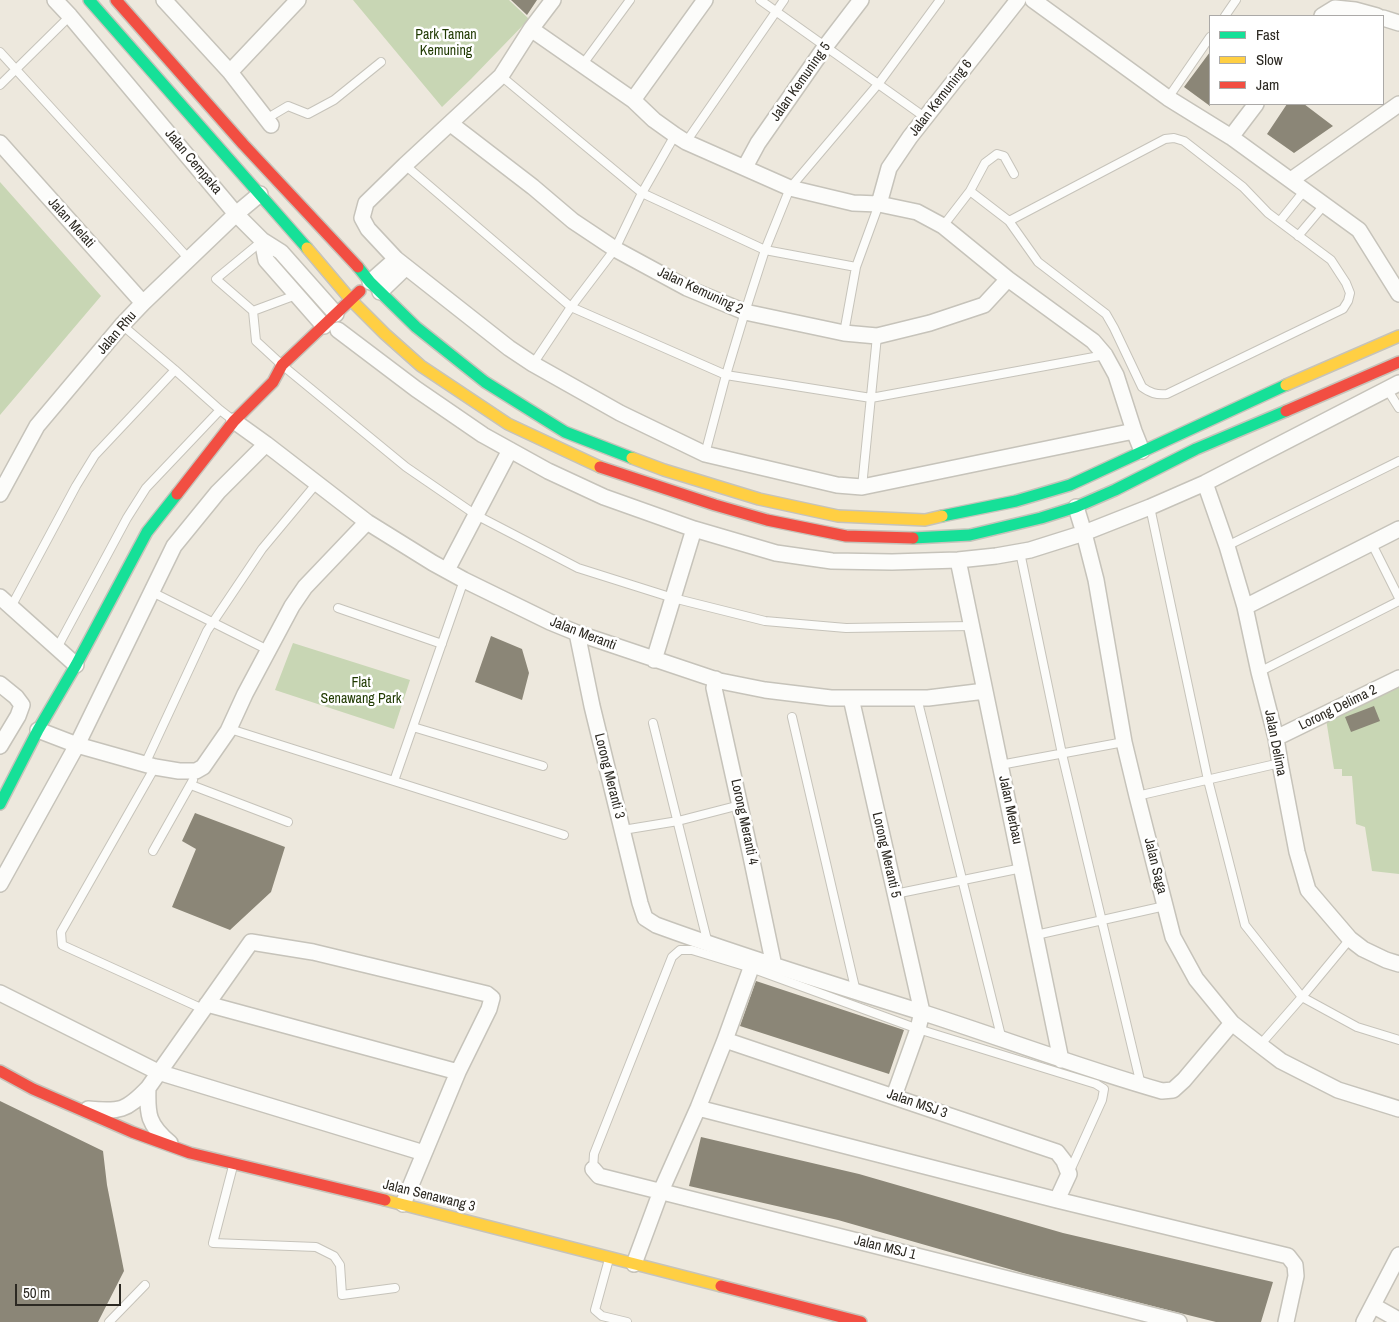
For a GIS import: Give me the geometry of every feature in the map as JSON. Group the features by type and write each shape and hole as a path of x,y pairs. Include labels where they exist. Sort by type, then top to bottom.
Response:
{"street":[{"name":"Jalan Cempaka","path":"55,0 236,214 262,240 266,260 296,295 353,312"},
{"path":"116,0 243,144 354,262 353,312"},
{"path":"164,0 230,72 269,122"},
{"path":"230,72 298,0"},
{"path":"553,0 531,29 501,76 366,203 362,218 368,229 401,263 509,348 620,413 705,454 837,484 862,486 1134,431"},
{"path":"633,100 705,0"},
{"name":"Jalan Kemuning 5","path":"744,167 758,143 825,47 861,0"},
{"name":"Jalan Kemuning 6","path":"879,204 889,168 910,137 1018,0"},
{"path":"1034,0 1168,98 1231,138 1359,230 1399,294"},
{"path":"94,2 332,277 351,300 353,312 416,389 483,435 548,471 604,497 694,529 776,553 832,561 958,560 1020,552 1084,533 1204,483 1393,386"},
{"path":"1324,15 1336,8 1355,10 1373,15"},
{"path":"1384,18 1399,23"},
{"path":"531,29 633,100 654,120 680,139 790,188 853,203 879,204 916,212 943,226 1008,279 1093,341 1105,355 1116,375 1142,451"},
{"path":"1291,180 1399,104"},
{"path":"1231,138 1255,105"},
{"name":"Jalan Kemuning 2","path":"450,124 533,187 573,221 615,249 687,288 745,312 844,333 877,336 984,305 1008,279"},
{"name":"Jalan Melati","path":"0,142 143,303"},
{"name":"Jalan Rhu","path":"0,494 37,426 122,325 236,214 260,194"},
{"path":"262,240 281,252 309,283 385,334 421,366 508,424 603,468 767,520 846,536 912,538 970,535 1041,518 1076,507 1115,490 1196,449 1399,362"},
{"path":"0,801 147,532 234,421 273,382 353,312 401,263"},
{"path":"309,283 322,290 327,290 331,287 332,277"},
{"path":"351,300 353,312"},
{"path":"351,300 353,312"},
{"path":"353,312 416,326 485,382 565,432 664,470 759,499 838,516 925,520 1016,501 1070,485 1270,392 1399,336"},
{"name":"Jalan Meranti","path":"234,421 367,522 464,580 577,634 716,679 765,690 831,698 928,698 985,691"},
{"path":"0,884 77,745 174,546 218,492 266,444"},
{"path":"447,570 510,450"},
{"name":"Jalan Delima","path":"1204,483 1227,546 1245,607 1276,738 1297,852 1308,890 1350,939 1363,949 1399,964"},
{"name":"Jalan Saga","path":"1076,507 1096,580 1124,742 1173,937 1196,979 1232,1023 1260,1045 1282,1060 1338,1090 1399,1110"},
{"path":"38,730 77,745 179,771 194,778 230,728 245,694 292,606 306,587 367,522"},
{"path":"654,660 694,529"},
{"path":"1245,607 1399,529"},
{"name":"Jalan Merbau","path":"958,560 1061,1060"},
{"path":"5,602 76,665"},
{"name":"Lorong Meranti 3","path":"577,634 592,706 645,918 656,925 708,944"},
{"name":"Lorong Delima 2","path":"1276,738 1399,678"},
{"name":"Lorong Meranti 4","path":"716,679 714,688 774,966"},
{"path":"0,684 16,697 22,705 18,716 0,746"},
{"name":"Lorong Meranti 5","path":"851,698 922,1012"},
{"path":"77,1108 107,1110 122,1108 134,1102 148,1088 251,942 313,952 487,994 492,998 489,1009 458,1072 403,1204"},
{"path":"708,944 922,1012 1061,1060 1162,1091 1173,1090 1184,1080 1232,1023"},
{"path":"634,1264 661,1192 698,1108 725,1040 751,968"},
{"path":"0,993 158,1072 424,1153"},
{"path":"205,1007 458,1072"},
{"path":"894,1096 918,1029 922,1012"},
{"name":"Jalan MSJ 3","path":"725,1040 1057,1152 1064,1161 1069,1174"},
{"name":"Jalan Senawang 3","path":"0,1071 33,1088 132,1132 190,1153 403,1204 861,1322"},
{"path":"148,1088 147,1110 152,1124 159,1134 176,1148"},
{"path":"698,1108 1058,1200 1288,1256 1295,1265 1296,1276 1286,1322"},
{"name":"Jalan MSJ 1","path":"592,1169 599,1176 1179,1322"},
{"path":"1058,1200 1069,1174"},
{"path":"1364,1322 1399,1255"},
{"path":"1374,1306 1399,1320"}],"lane":[{"path":"583,64 630,0"},
{"path":"760,0 926,118"},
{"path":"534,364 571,307 615,249 642,193 784,0"},
{"path":"705,454 745,312 765,250 790,188 878,83 940,0"},
{"path":"1226,15 1236,0"},
{"path":"0,86 70,16"},
{"path":"1168,98 1209,38"},
{"path":"0,52 189,259"},
{"path":"269,122 288,106 308,114 334,100 380,62"},
{"path":"501,76 642,193 765,250 856,267"},
{"path":"970,191 1010,221 1038,262 1106,314 1142,387 1149,393 1167,394 1343,309 1350,293 1346,282 1331,260 1268,213 1243,187 1184,140 1165,139 1010,221"},
{"path":"943,226 970,191 985,163 997,154 1004,156 1014,174"},
{"path":"405,165 571,307 726,375 871,398 1105,355"},
{"path":"1280,222 1304,191"},
{"path":"844,333 856,267 879,204"},
{"path":"1298,236 1325,204"},
{"path":"262,240 216,279 253,310 256,341 291,368 406,467 476,515 578,568 673,598 765,621 846,628 972,626"},
{"path":"253,310 296,295"},
{"path":"122,325 234,421"},
{"path":"862,486 877,336"},
{"path":"5,602 95,455 175,370"},
{"path":"1393,386 1399,408"},
{"path":"57,648 127,518 146,488 220,410"},
{"path":"1227,546 1399,461"},
{"path":"205,1007 62,945 61,932 150,765 207,631 262,549 317,483"},
{"path":"1150,506 1208,780 1245,925 1302,997 1357,1028 1399,1040"},
{"path":"1259,672 1399,599 1371,542"},
{"path":"1020,552 1062,754 1141,1085"},
{"path":"394,781 464,580"},
{"path":"152,592 268,650"},
{"path":"338,608 442,644"},
{"path":"917,698 1002,1040"},
{"path":"792,717 856,992"},
{"path":"653,723 708,944"},
{"path":"413,727 543,766"},
{"path":"230,728 564,835"},
{"path":"1000,765 1124,742"},
{"path":"1137,796 1280,763"},
{"path":"153,851 194,778 288,822"},
{"path":"623,830 678,821 740,805"},
{"path":"895,894 1022,868"},
{"path":"1036,935 1165,906"},
{"path":"1260,1045 1350,939"},
{"path":"592,1169 594,1154 672,958 680,950 692,950 751,968 918,1029 1096,1084 1104,1089 1102,1100 1069,1174"},
{"path":"233,1164 213,1243 316,1247 334,1256 340,1265 342,1295 395,1288"},
{"path":"609,1257 595,1310 602,1316 627,1322"},
{"path":"109,1322 145,1285"}],"green space":[{"name":"Park Taman Kemuning","path":"353,0 509,0 529,19 442,107"},
{"path":"0,182 101,296 0,415"},
{"name":"Flat Senawang Park","path":"293,643 410,680 394,729 275,690"},
{"path":"1399,681 1399,874 1372,871 1365,827 1356,824 1352,776 1342,776 1342,769 1334,769 1326,719"}],"building":[{"path":"511,0 537,0 527,15"},
{"path":"1209,53 1210,106 1184,87"},
{"path":"1286,105 1305,105 1333,126 1294,153 1267,134"},
{"path":"491,636 522,649 529,673 522,700 475,682"},
{"path":"1374,706 1380,721 1351,732 1345,717"},
{"path":"195,813 285,847 271,892 230,930 172,907 196,849 182,841"},
{"path":"756,981 904,1030 889,1074 740,1026"},
{"path":"0,1101 103,1151 107,1185 124,1271 98,1322 0,1322"},
{"path":"701,1137 859,1174 1063,1233 1273,1282 1261,1322 1216,1322 1184,1314 1023,1273 838,1220 689,1186"}],"traffic: fast":[{"path":"89,0 307,248"},
{"path":"358,267 370,282 416,327 485,382 565,432 632,458"},
{"path":"942,516 1016,501 1070,485 1286,385"},
{"path":"913,538 970,535 1041,518 1076,507 1115,490 1196,449 1286,411"},
{"path":"0,804 38,730 76,665 147,532 177,494"}],"traffic: slow":[{"path":"307,248 351,300 421,366 508,424 600,467"},
{"path":"1286,385 1399,336"},
{"path":"632,458 664,470 759,499 838,516 925,520 942,516"},
{"path":"385,1200 721,1286"}],"traffic: jam":[{"path":"116,0 243,144 358,267"},
{"path":"177,494 234,421 273,382 282,365 360,291"},
{"path":"1286,411 1399,362"},
{"path":"600,467 767,520 846,536 913,538"},
{"path":"0,1071 33,1089 132,1132 190,1153 385,1200"},
{"path":"721,1286 861,1322"}]}
